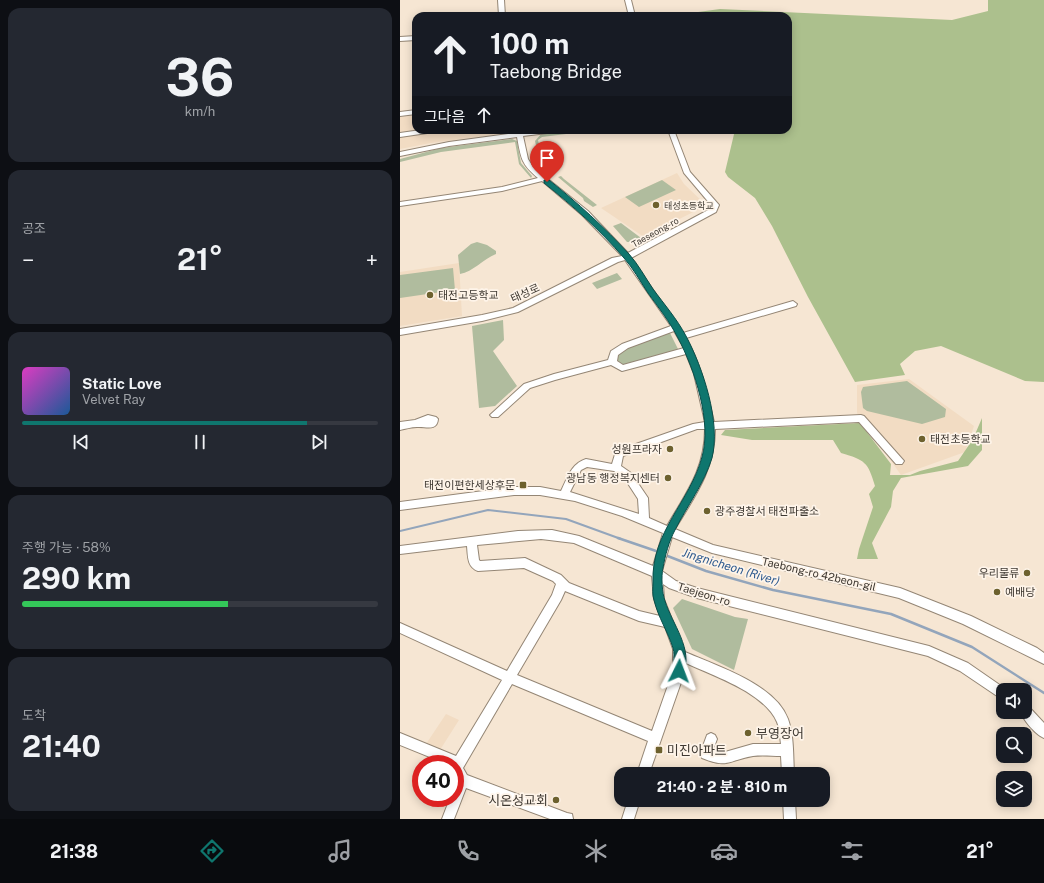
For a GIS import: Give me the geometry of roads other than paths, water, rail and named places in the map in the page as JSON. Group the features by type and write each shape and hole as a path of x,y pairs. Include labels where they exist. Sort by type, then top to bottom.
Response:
{"street":[{"path":"501,0 502,12"},
{"path":"628,0 631,12"},
{"path":"400,39 412,38"},
{"path":"400,114 412,112"},
{"path":"400,135 412,133"},
{"path":"400,154 508,134"},
{"path":"520,134 525,159 528,165 585,213 628,257 682,336 689,350 703,391 710,426 710,443 704,469 668,534 657,571 659,600 679,649 680,655 679,671 645,767"},
{"name":"Taeseong-ro","path":"628,257 715,208 713,202 687,173 672,134"},
{"path":"400,204 502,189 543,179"},
{"name":"태성로","path":"400,332 482,318 515,310 615,260 628,257"},
{"path":"682,336 793,304"},
{"path":"612,362 614,353 625,346 676,327"},
{"path":"495,415 527,386 554,377 612,362 622,368 689,350"},
{"path":"616,468 619,454 696,426 861,418 899,461"},
{"path":"400,426 417,423"},
{"path":"564,495 578,467 586,463 616,468 628,476 643,498 644,522"},
{"name":"Taebong-ro 42beon-gil","path":"400,506 514,491 540,491 564,495 612,508 668,534 712,549 900,593 967,620 1033,652 1044,659"},
{"name":"Taejeon-ro","path":"400,550 525,535 561,535 657,571 673,585 727,602 929,651 964,667 996,689"},
{"path":"471,541 474,562 478,566 525,563 557,578 565,586 639,616 669,624"},
{"path":"462,755 510,678 557,597 562,583"},
{"path":"400,628 510,678 655,738"},
{"path":"680,655 754,690 770,703 782,719 787,750 788,767"},
{"path":"1032,717 1044,726"},
{"path":"1032,719 1044,732"},
{"path":"400,739 440,755"},
{"path":"711,739 706,754 719,758 728,759 747,751 787,750"},
{"path":"464,780 567,819"},
{"path":"448,819 453,807"},
{"path":"628,819 632,807"},
{"path":"789,807 790,819"}],"waterway":[{"name":"Jingnicheon (River)","path":"400,531 488,510 566,519 621,539"},
{"name":"Jingnicheon (River)","path":"618,538 659,552"},
{"name":"Jingnicheon (River)","path":"665,555 706,571 773,590 891,614 972,647 1044,693"}],"place":[{"name":"태성초등학교","path":"656,205"},
{"name":"태전고등학교","path":"430,295"},
{"name":"태전초등학교","path":"922,439"},
{"name":"성원프라자","path":"670,449"},
{"name":"광남동 행정복지센터","path":"668,478"},
{"name":"태전이편한세상후문","path":"523,485"},
{"name":"광주경찰서 태전파출소","path":"707,511"},
{"name":"우리물류","path":"1027,573"},
{"name":"예배당","path":"997,592"},
{"name":"부영장어","path":"748,733"},
{"name":"미진아파트","path":"659,750"},
{"name":"시온성교회","path":"556,800"}]}
